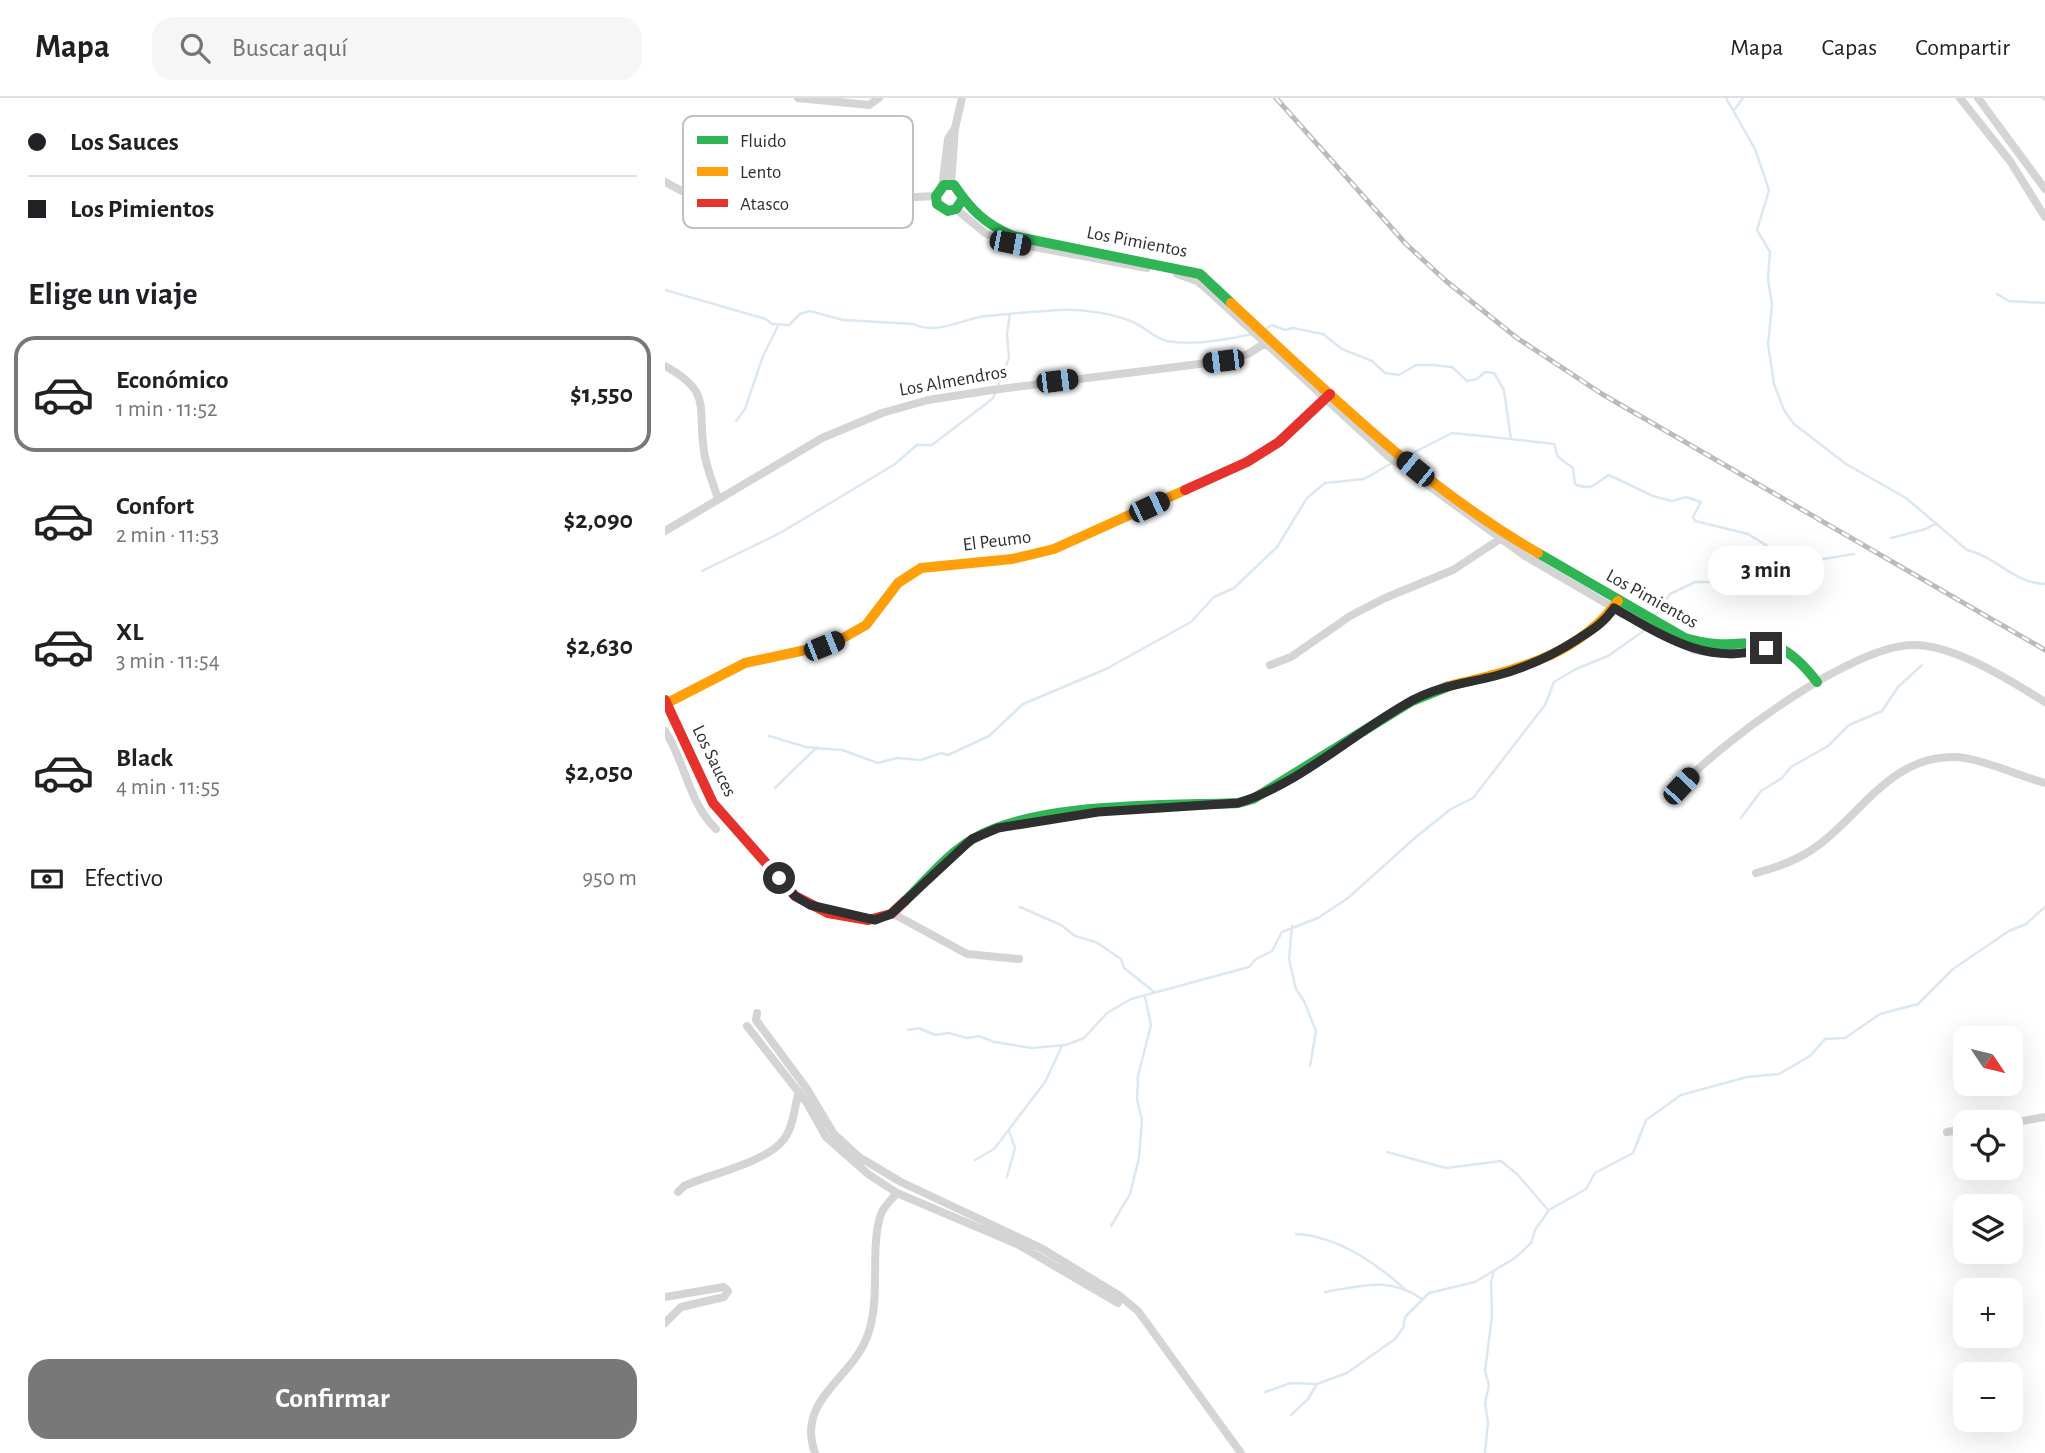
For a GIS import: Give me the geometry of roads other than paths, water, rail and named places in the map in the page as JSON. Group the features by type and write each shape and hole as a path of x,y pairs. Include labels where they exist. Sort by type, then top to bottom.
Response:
{"street":[{"path":"798,98 869,105 878,100"},
{"path":"913,191 943,189 960,190 959,205 948,211 940,208 943,189 957,118 962,98"},
{"path":"1960,98 2010,160 2045,217"},
{"path":"1977,98 2045,189"},
{"path":"665,182 683,192"},
{"name":"Los Pimientos","path":"959,205 1004,233 1200,274 1389,457 1500,539 1616,605 1700,644 1725,647 1769,640 1800,657 1817,682"},
{"name":"Los Almendros","path":"665,531 821,438 882,413 928,400 992,390 1223,361 1248,354 1268,342"},
{"path":"665,366 683,377 700,394 704,450 718,499"},
{"name":"Los Pimientos","path":"1327,397 1465,507 1616,605"},
{"name":"El Peumo","path":"666,702 745,663 824,646 843,638 866,625 898,583 921,568 1037,555 1112,524 1267,451 1327,397"},
{"path":"1270,665 1291,657 1350,617 1385,598 1453,570 1500,539"},
{"path":"1019,959 967,954 892,913 959,850 984,833 1057,816 1238,803 1253,799 1290,779 1413,700 1451,685 1523,668 1556,653 1602,624 1616,605"},
{"path":"1681,786 1705,760 1817,682 1883,650 1916,645 1958,656 2045,702"},
{"name":"Los Sauces","path":"666,702 713,803 795,896 810,905 860,919 883,919 892,913"},
{"path":"665,731 673,743 701,814 716,829"},
{"path":"665,749 673,743"},
{"path":"1756,873 1801,857 1820,844 1900,771 1933,758 1959,757 2045,783"},
{"path":"757,1013 756,1020 807,1089 834,1134 859,1157 901,1182 1041,1248 1120,1296 1138,1311 1241,1453"},
{"path":"747,1026 799,1092 826,1137 840,1152 897,1193 1017,1244 1118,1303"},
{"path":"678,1192 684,1186 747,1162 783,1142 791,1127 799,1092"},
{"path":"2023,1120 2045,1117"},
{"path":"1947,1132 1953,1131"},
{"path":"815,1453 809,1430 815,1410 856,1358 868,1336 874,1307 881,1212 897,1193"},
{"path":"665,1297 724,1287 728,1291 724,1297 681,1307 665,1323"}],"waterway":[{"path":"1726,98 1755,149 1769,190 1757,230 1770,252 1768,279 1772,305 1768,344 1774,384 1784,410 1794,424 1846,464 1906,498 1967,550 1978,553 2014,575 2034,583 2045,584"},
{"path":"1735,109 1743,98"},
{"path":"665,290 766,319 772,324 789,325 800,314 810,311 843,320 914,324 932,328 978,317 1070,310 1098,312 1117,317 1135,323 1167,341 1210,342 1252,334"},
{"path":"1997,294 2009,301 2045,303"},
{"path":"702,571 780,533 895,464 917,445 932,445 993,398 1009,358 1007,334 1010,314"},
{"path":"1265,329 1272,325 1285,330 1293,328 1323,334 1342,349 1372,361 1385,373 1399,375 1416,365 1452,367 1467,381 1477,379 1485,372 1494,373 1504,390 1511,439 1554,444 1558,457 1573,468 1575,484 1590,487 1609,475 1653,496 1672,501 1686,497 1701,502 1693,517 1695,521 1748,534 1772,549 1792,554 1805,562 1854,554"},
{"path":"736,421 745,409 763,356 778,326"},
{"path":"1407,456 1452,433 1511,439"},
{"path":"769,736 806,747 842,750 878,763 897,758 921,760 941,753 948,755 989,736 1023,704 1106,669 1191,622 1214,597 1234,588 1277,547 1307,498 1325,483 1364,479 1392,463"},
{"path":"1891,538 1926,529 1937,523"},
{"path":"1655,616 1670,594 1695,582 1770,582 1805,562"},
{"path":"908,1030 919,1028 935,1035 949,1033 967,1038 979,1036 994,1042 1032,1048 1066,1045 1084,1038 1107,1013 1131,999 1249,967 1256,959 1272,951 1282,932 1318,918 1348,898 1417,836 1451,809 1473,798 1545,705 1554,682 1576,669 1608,656 1645,630"},
{"path":"1741,818 1761,791 1782,778 1791,767 1828,746 1849,725 1882,711 1898,687 1922,665"},
{"path":"775,788 817,747"},
{"path":"1020,907 1061,925 1075,936 1096,942 1121,959 1124,968 1153,991"},
{"path":"1265,1392 1291,1383 1317,1384 1347,1373 1395,1339 1403,1328 1405,1317 1429,1293 1475,1282 1515,1258 1531,1243 1535,1230 1549,1210 1586,1189 1595,1173 1633,1153 1646,1120 1681,1095 1747,1077 1779,1074 1810,1056 1825,1039 1845,1038 1880,1014 1918,1004 1953,969 2009,931 2026,924 2045,907"},
{"path":"1292,926 1289,959 1296,989 1316,1031 1310,1066"},
{"path":"1111,1226 1130,1194 1139,1158 1142,1120 1137,1099 1138,1076 1151,1025 1145,997"},
{"path":"975,1160 994,1149 1045,1082 1062,1046"},
{"path":"1007,1177 1015,1148 1009,1131"},
{"path":"1387,1152 1446,1168 1501,1161 1517,1174 1548,1210"},
{"path":"1296,1234 1341,1245 1369,1261 1406,1290"},
{"path":"1485,1453 1488,1422 1485,1403 1489,1385 1485,1371 1494,1271"},
{"path":"1325,1292 1386,1285 1398,1287 1422,1299"},
{"path":"1291,1415 1308,1399 1317,1384"}],"railway":[{"path":"1276,98 1406,244 1446,281 1517,338 1602,394 2045,650"}]}
